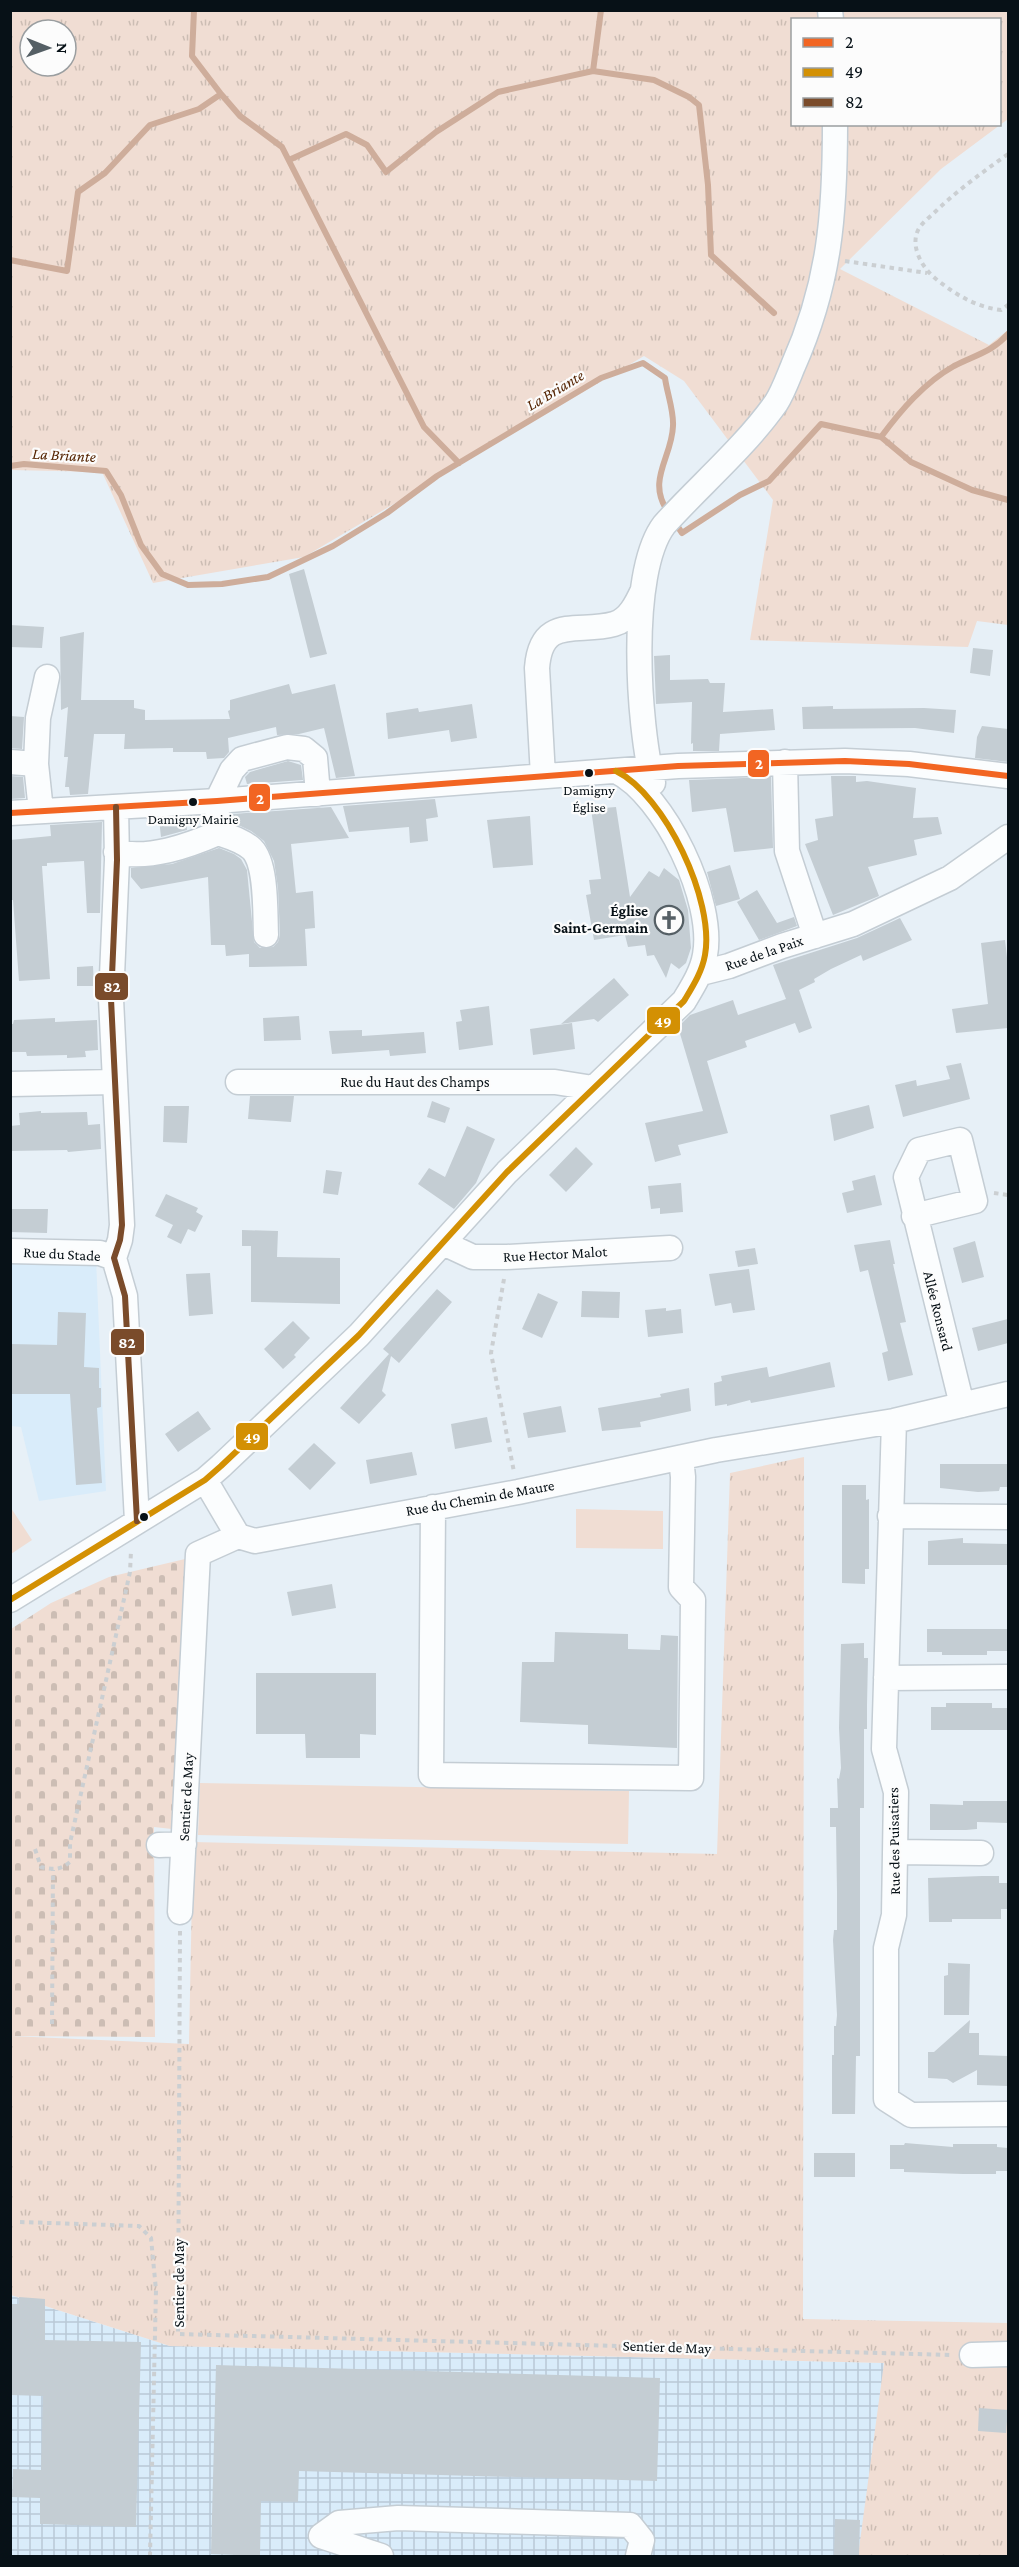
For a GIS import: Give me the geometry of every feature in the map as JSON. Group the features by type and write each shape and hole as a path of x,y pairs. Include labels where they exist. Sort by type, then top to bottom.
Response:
{"street":[{"path":"658,809 650,769 644,718 640,645 644,588 658,533 684,502 739,448 777,401 803,340 828,260 835,195 834,126"},
{"path":"543,776 537,668 538,652 542,643 550,635 562,629 615,624 635,607 644,588"},
{"path":"615,624 629,632 640,645"},
{"path":"41,811 36,764 38,718 47,677"},
{"path":"218,833 217,801 232,770 242,759 287,747 304,749 315,758 318,794"},
{"path":"10,813 318,794 678,766 785,762 845,761 909,764 1008,776"},
{"path":"10,762 36,764"},
{"path":"785,762 788,850 815,936"},
{"path":"10,1600 205,1480 359,1335 507,1172 684,1001 701,973 706,953 705,920 693,870 658,809 630,778 616,771"},
{"path":"116,807 111,999 122,1225 114,1258 125,1296 135,1522"},
{"path":"116,852 129,855 186,847 218,833 242,842 253,850 261,864 266,935"},
{"name":"Rue de la Paix","path":"701,973 729,966 853,924 950,878 1008,837"},
{"path":"10,1084 115,1082"},
{"name":"Rue du Haut des Champs","path":"238,1082 555,1082 593,1088"},
{"name":"Allée Ronsard","path":"914,1216 962,1405"},
{"name":"Rue Hector Malot","path":"443,1243 473,1257 670,1248"},
{"name":"Rue du Stade","path":"10,1251 100,1253 114,1258"},
{"name":"Rue du Chemin de Maure","path":"238,1536 255,1541 433,1506 518,1492 716,1450 894,1421 1008,1394"},
{"name":"Rue des Puisatiers","path":"894,1421 884,1749 896,1792 894,1915 886,1948 886,2099 911,2115 1008,2114"},
{"path":"433,1506 432,1775 690,1778 693,1600 681,1587 683,1477 681,1458"},
{"path":"205,1480 238,1536"},
{"path":"890,1516 1008,1517"},
{"name":"Sentier de May","path":"180,1912 198,1554 238,1536"},
{"path":"886,1678 1008,1677"},
{"path":"159,1845 184,1844"},
{"path":"895,1852 981,1853"},
{"path":"972,2355 1008,2354"},
{"path":"381,2556 321,2536 339,2523 398,2518 630,2524 642,2540 638,2556"}],"path":[{"path":"1008,154 961,187 919,228 915,239 918,257 928,273 952,292 982,308 1001,310 1008,305"},
{"path":"828,260 928,273"},
{"path":"507,1257 491,1353 518,1492"},
{"path":"35,1849 41,1867 53,1870 62,1868 70,1862 70,1843 130,1572 135,1522"},
{"path":"52,2024 53,1870"},
{"name":"Sentier de May","path":"180,1912 178,2334 972,2355"},
{"path":"20,2222 139,2226 151,2238 156,2290 150,2556"}],"shaded area":[{"path":"11,1257 96,1259 106,1491 39,1501 21,1427 11,1426"},
{"path":"10,2295 170,2346 1008,2366 1008,2556 11,2556"}],"green space":[{"path":"11,11 1008,11 1008,119 1001,124 1001,18 791,18 791,126 999,126 941,169 840,269 989,345 1008,330 1008,625 977,621 968,647 750,640 773,500 684,381 644,356 304,557 153,583 102,472 11,470"},
{"path":"804,1457 803,2319 1008,2323 1008,2556 858,2556 884,2363 170,2346 11,2295 11,2036 189,2044 193,1842 717,1854 730,1473"},
{"path":"11,1508 32,1540 10,1554"},
{"path":"576,1509 663,1511 663,1549 576,1548"},
{"path":"185,1559 172,1829 154,1827 155,2037 11,2036 11,1629 51,1603 109,1577"},
{"path":"200,1783 629,1791 628,1844 198,1835"}],"building":[{"path":"304,569 327,654 310,658 289,574"},
{"path":"10,625 44,627 42,648 10,647"},
{"path":"84,632 81,700 134,700 134,708 145,710 145,720 230,719 228,711 230,700 289,684 292,694 335,684 355,776 336,778 324,728 299,734 277,735 276,727 228,738 229,752 224,758 207,759 206,752 173,752 173,748 124,749 125,734 94,734 88,794 70,795 69,787 65,787 68,757 64,757 68,707 61,710 60,637"},
{"path":"973,648 993,650 990,676 970,673"},
{"path":"670,655 670,680 708,679 710,683 725,683 723,712 773,709 775,730 720,734 719,751 693,751 693,743 691,744 692,702 656,704 654,656"},
{"path":"472,704 477,738 451,742 449,730 388,739 386,713 418,708 419,712"},
{"path":"833,706 833,709 956,710 954,733 915,728 803,729 802,707"},
{"path":"10,716 24,717 22,749 10,748"},
{"path":"982,726 1008,729 1008,762 975,758 977,737"},
{"path":"288,761 301,765 303,780 247,784 245,777 250,772"},
{"path":"10,776 23,777 25,798 10,799"},
{"path":"831,776 856,776 856,782 867,781 916,788 913,818 938,817 942,834 914,840 917,855 868,867 879,896 833,915 805,844 818,840 815,819 833,816"},
{"path":"771,777 773,848 734,852 726,808 692,812 689,780"},
{"path":"435,799 438,817 426,819 428,841 410,843 409,827 349,832 343,806"},
{"path":"331,807 349,838 291,844 296,893 313,891 315,928 305,929 307,966 249,967 249,954 226,956 225,945 211,945 208,877 141,889 131,877 131,868 172,864 219,848 234,854 241,859 247,870 254,942 260,948 273,947 280,935 278,888 274,861 264,841 251,831 234,823 233,814"},
{"path":"616,807 630,897 649,871 659,877 664,868 679,880 688,910 691,948 686,963 679,969 671,963 666,978 654,955 647,956 645,945 628,947 625,935 594,940 586,895 591,894 589,880 601,879 591,809"},
{"path":"530,816 533,865 493,868 487,820"},
{"path":"186,817 187,830 161,837 159,819"},
{"path":"102,822 100,913 87,913 84,861 47,863 47,866 42,866 50,979 19,981 13,900 10,900 10,840 51,836 50,825"},
{"path":"730,865 740,899 716,906 707,872"},
{"path":"757,890 777,923 794,917 797,926 759,940 737,902"},
{"path":"900,918 912,940 863,961 861,955 831,969 814,979 815,982 799,990 812,1028 799,1033 795,1023 745,1041 747,1047 707,1061 728,1133 678,1145 681,1155 655,1162 645,1123 703,1111 678,1027 690,1015 733,1000 738,1015 786,999 773,965 857,938"},
{"path":"1005,940 1008,966 1008,1028 956,1033 952,1009 988,1004 981,943"},
{"path":"93,966 94,986 77,986 77,967"},
{"path":"614,978 629,995 598,1022 594,1019 561,1024"},
{"path":"489,1006 493,1045 459,1050 456,1022 462,1021 460,1010"},
{"path":"299,1016 301,1040 264,1041 263,1018"},
{"path":"55,1018 55,1022 97,1020 98,1050 85,1051 86,1057 67,1058 67,1055 27,1056 26,1052 10,1052 10,1024 13,1024 14,1020"},
{"path":"572,1023 575,1049 533,1055 530,1029"},
{"path":"362,1030 362,1036 424,1032 426,1053 390,1056 389,1050 332,1054 329,1031"},
{"path":"961,1063 970,1099 903,1117 895,1085 916,1080 917,1086 950,1079 946,1066"},
{"path":"250,1096 294,1096 291,1122 248,1119"},
{"path":"432,1101 450,1108 445,1123 427,1117"},
{"path":"869,1105 874,1128 834,1141 830,1115"},
{"path":"164,1106 189,1106 187,1143 163,1142"},
{"path":"41,1111 41,1113 87,1112 88,1125 100,1124 101,1149 68,1152 67,1150 10,1151 10,1126 20,1125 19,1113"},
{"path":"467,1126 495,1139 476,1183 454,1209 418,1184 429,1168 445,1177"},
{"path":"576,1147 593,1164 566,1192 549,1175"},
{"path":"326,1170 342,1172 338,1195 323,1193"},
{"path":"875,1175 882,1205 847,1213 842,1193 854,1190 852,1181"},
{"path":"681,1183 683,1212 660,1214 660,1208 651,1209 648,1186"},
{"path":"166,1194 198,1208 196,1212 203,1216 195,1232 188,1229 181,1244 167,1237 173,1225 155,1216"},
{"path":"10,1209 48,1209 47,1233 10,1232"},
{"path":"242,1230 278,1231 277,1257 340,1258 340,1304 251,1302 251,1246 242,1246"},
{"path":"890,1240 906,1322 900,1323 913,1375 888,1381 882,1353 888,1351 868,1270 860,1272 854,1245"},
{"path":"975,1241 984,1277 962,1283 953,1248"},
{"path":"755,1248 758,1264 738,1267 735,1251"},
{"path":"749,1269 755,1310 733,1313 731,1303 715,1306 709,1274"},
{"path":"210,1273 213,1314 189,1316 186,1274"},
{"path":"437,1289 452,1302 399,1363 391,1356 382,1391 386,1395 359,1424 340,1408 389,1354 383,1349"},
{"path":"582,1291 620,1292 619,1318 581,1317"},
{"path":"538,1293 558,1302 542,1338 522,1329"},
{"path":"666,1308 666,1311 681,1309 683,1333 648,1337 645,1310"},
{"path":"58,1312 86,1313 84,1367 99,1368 99,1388 101,1388 101,1407 97,1408 102,1483 76,1485 70,1394 10,1394 10,1344 57,1345"},
{"path":"1008,1319 1008,1343 978,1351 972,1328"},
{"path":"293,1321 310,1338 294,1355 296,1357 283,1369 264,1349"},
{"path":"830,1362 835,1387 751,1403 750,1400 727,1406 727,1404 715,1406 714,1383 722,1381 721,1376 767,1367 769,1377"},
{"path":"689,1388 691,1411 640,1422 641,1427 602,1431 598,1408 661,1397 660,1394"},
{"path":"561,1406 566,1432 528,1438 523,1413"},
{"path":"198,1411 211,1429 178,1452 165,1434"},
{"path":"487,1417 492,1442 455,1449 451,1424"},
{"path":"314,1443 336,1463 310,1490 288,1469"},
{"path":"412,1452 417,1475 370,1484 366,1460"},
{"path":"940,1464 1008,1464 1008,1487 1000,1487 999,1491 978,1492 940,1488"},
{"path":"842,1485 866,1485 866,1500 869,1499 869,1569 865,1569 865,1584 842,1583"},
{"path":"963,1538 963,1543 1008,1544 1008,1565 928,1565 928,1541"},
{"path":"332,1584 336,1608 292,1616 287,1592"},
{"path":"927,1629 1008,1629 1008,1651 987,1651 987,1655 942,1655 942,1652 927,1652"},
{"path":"555,1632 628,1634 628,1649 660,1650 661,1635 678,1636 677,1748 588,1744 588,1725 520,1722 522,1662 554,1662"},
{"path":"864,1643 864,1658 868,1658 867,1729 864,1729 864,1808 860,1808 860,2056 856,2056 855,2114 832,2114 832,2055 834,2055 834,2026 836,2026 837,2015 833,1940 834,1930 837,1930 837,1892 836,1827 830,1827 830,1808 838,1808 837,1778 839,1779 841,1768 839,1728 841,1644"},
{"path":"256,1673 376,1673 376,1735 360,1734 360,1758 306,1758 305,1734 256,1734"},
{"path":"946,1703 992,1703 992,1708 1008,1708 1008,1730 931,1730 931,1707 946,1707"},
{"path":"963,1801 1008,1801 1008,1823 977,1822 977,1829 930,1830 930,1804 963,1805"},
{"path":"999,1876 999,1883 1008,1883 1008,1909 1001,1909 1001,1919 952,1919 952,1922 929,1922 928,1878"},
{"path":"948,1963 970,1964 969,2015 944,2015 944,1976 948,1975"},
{"path":"970,2020 969,2033 979,2033 979,2055 1008,2056 1008,2086 977,2085 977,2070 953,2083 947,2079 928,2078 928,2052 934,2052"},
{"path":"905,2143 953,2147 953,2144 997,2144 997,2147 1008,2148 1008,2171 996,2171 996,2174 963,2174 904,2172 904,2169 890,2169 890,2145 904,2145"},
{"path":"814,2153 855,2153 855,2177 814,2177"},
{"path":"19,2297 45,2299 45,2340 141,2342 136,2527 40,2524 40,2498 12,2497 13,2469 41,2470 43,2396 11,2395 10,2304 19,2304"},
{"path":"216,2365 660,2378 657,2481 299,2471 298,2502 261,2501 260,2556 211,2554"},
{"path":"979,2408 1008,2410 1006,2433 978,2431"},
{"path":"835,2519 860,2520 859,2556 834,2556"}],"waterway":[{"path":"10,260 67,271 78,192 105,173 150,125 199,109 221,94 192,56 194,10"},
{"path":"593,71 601,10"},
{"path":"289,160 346,134 367,145 386,172 436,132 498,92 593,71 654,80 689,97 699,105 708,185 711,255 774,313"},
{"path":"221,94 240,116 282,147 424,427 459,463"},
{"path":"881,437 905,407 933,380 954,366 989,349 1008,334"},
{"name":"La Briante","path":"10,466 24,464 106,471 121,495 141,545 162,574 188,585 222,584 268,577 333,546 387,513 437,476 601,378 643,363 665,378 671,408 672,438 662,469 659,490 668,512"},
{"name":"La Briante","path":"674,521 682,533 740,495 769,481 821,424 881,437 911,462 972,490 1008,500"}],"transit line":[{"name":"2","path":"10,813 217,801 678,766 845,761 909,764 1008,776"},
{"name":"49","path":"10,1600 205,1480 221,1466 359,1335 507,1172 684,1001 694,984 705,955 706,933 694,879 683,852 652,802 634,784 616,771"},
{"name":"82","path":"116,807 117,860 111,999 122,1225 114,1258 125,1296 137,1521"}],"place":[{"name":"Damigny Église","path":"589,773"},
{"name":"Damigny Mairie","path":"193,802"},
{"name":"Église Saint-Germain","path":"669,920"}]}
